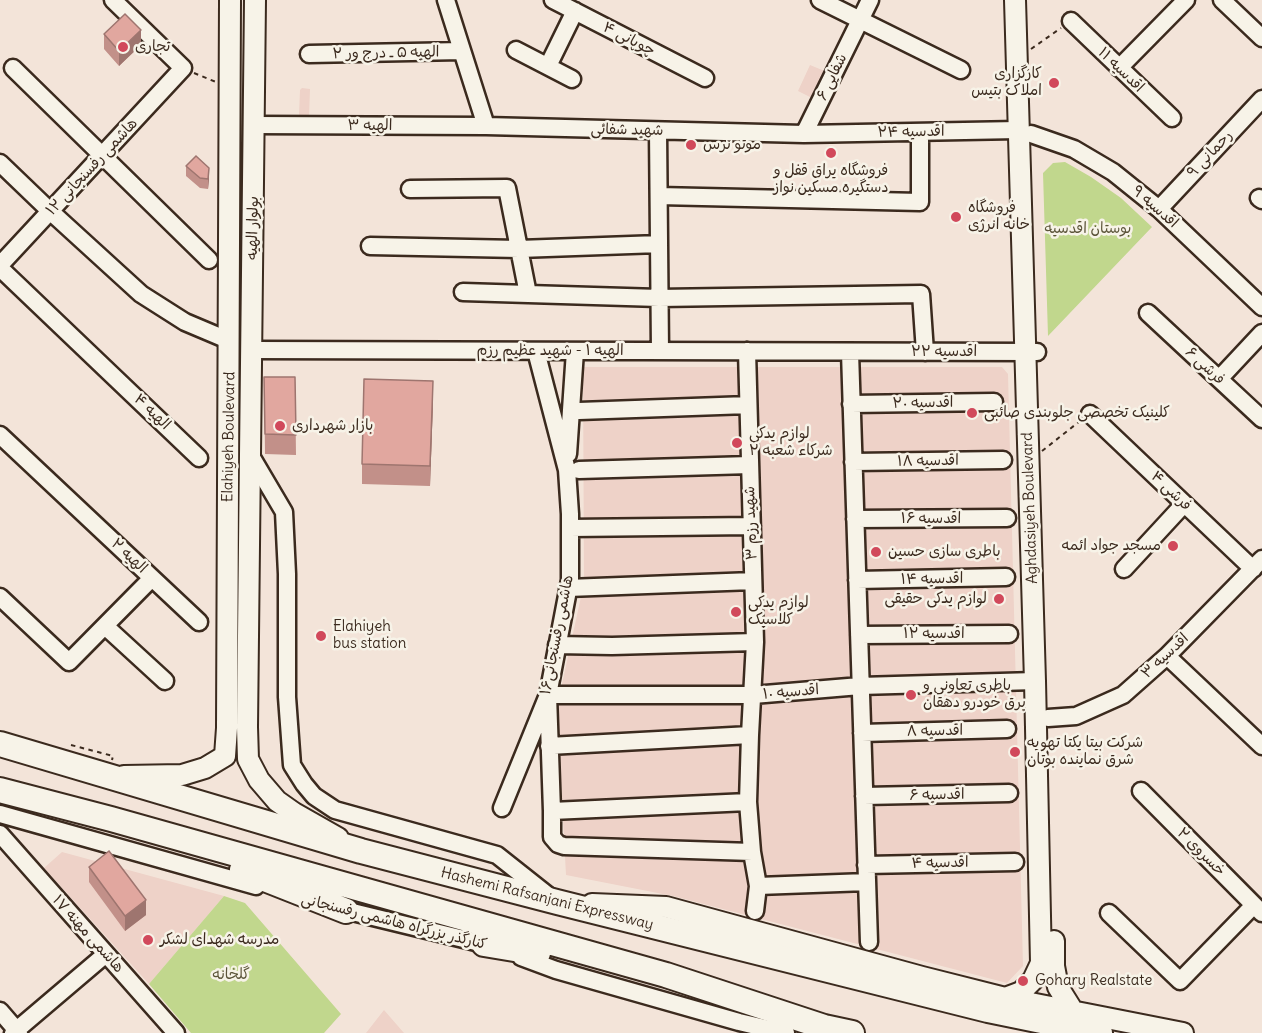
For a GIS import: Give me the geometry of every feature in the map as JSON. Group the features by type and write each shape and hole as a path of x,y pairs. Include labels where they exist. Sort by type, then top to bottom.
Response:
{"highway":[{"name":"Hashemi Rafsanjani Expressway","path":"0,744 112,766 361,851 557,902 996,1004 1100,1033"},
{"path":"0,790 666,975 824,1027 852,1033"},
{"path":"111,819 346,911"},
{"path":"484,944 666,975"},
{"path":"996,1004 1008,1026 1009,1033"}],"main road":[{"name":"Elahiyeh Boulevard","path":"225,756 230,341 230,0"},
{"name":"بولوار الهیه","path":"251,456 255,0"},
{"name":"Aghdasiyeh Boulevard","path":"996,1004 1022,992 1033,980 1041,963 1031,352 1024,132 1015,0"},
{"name":"Aghdasiyeh Boulevard","path":"1024,132 1029,50 1028,0"},
{"name":"Aghdasiyeh Boulevard","path":"1031,352 1040,452 1054,966 1063,1024"},
{"name":"Elahiyeh Boulevard","path":"251,456 248,759 260,780 277,801 361,851"},
{"path":"112,766 182,774 205,768 225,756 236,763 242,763 248,759"},
{"path":"1063,1024 1183,1033"}],"street":[{"path":"113,0 183,68"},
{"path":"446,0 486,126"},
{"name":"چوپانی ۴","path":"553,0 705,78"},
{"path":"820,0 961,70"},
{"name":"شفایی ۶","path":"804,134 870,0"},
{"path":"1119,68 1186,0"},
{"path":"1222,0 1262,38"},
{"path":"548,66 575,11"},
{"name":"اقدسیه ۱۱","path":"1071,21 1172,118"},
{"path":"516,50 572,79"},
{"name":"الهیه ۵ ـ درج ور ۲","path":"309,54 462,51"},
{"path":"13,68 209,260"},
{"name":"هاشمی رفسنجانی ۱۲","path":"0,266 183,68"},
{"name":"رحمانی ۹","path":"1159,209 1262,99"},
{"name":"الهیه ۳","path":"254,125 486,126"},
{"name":"شهید شفائی","path":"486,126 804,134"},
{"path":"658,130 660,351"},
{"path":"659,196 920,202 920,132"},
{"name":"اقدسیه ۲۴","path":"804,134 1024,132"},
{"name":"اقدسیه ۹","path":"1024,132 1074,149 1113,172 1159,209 1262,307"},
{"path":"0,163 50,212 141,294 185,322 230,341"},
{"path":"410,189 507,188 528,294"},
{"path":"370,246 519,249 659,244"},
{"name":"الهیه ۴","path":"0,266 199,458"},
{"path":"463,292 659,298 921,294 925,352"},
{"name":"فرشی ۶","path":"1148,313 1262,419"},
{"path":"1219,379 1262,333"},
{"name":"الهیه ۱ - شهید عظیم رزم","path":"251,350 850,352"},
{"name":"هاشمی رفسنجانی۱۶","path":"502,808 548,695 570,580 573,470 536,351"},
{"path":"575,351 573,470 750,465"},
{"name":"شهید رزم ۳","path":"747,351 755,642 748,802 752,852 758,886 755,911"},
{"path":"850,352 869,942"},
{"name":"اقدسیه ۲۲","path":"850,352 1031,352"},
{"name":"اقدسیه ۲۰","path":"851,404 994,402"},
{"path":"579,411 748,405"},
{"name":"فرشی ۴","path":"1090,414 1184,504 1257,564"},
{"name":"الهیه ۲","path":"0,435 199,621"},
{"path":"251,456 284,512 287,574 287,697 292,765 304,784 314,796 335,810 497,855 557,902"},
{"name":"اقدسیه ۱۸","path":"853,462 1004,460"},
{"path":"1124,569 1184,504"},
{"name":"اقدسیه ۱۶","path":"855,519 1007,518"},
{"path":"570,528 752,526"},
{"name":"اقدسیه ۳","path":"1048,718 1076,716 1123,695 1167,656 1257,564"},
{"name":"اقدسیه ۱۴","path":"857,580 1006,577"},
{"path":"0,597 69,662 152,578"},
{"path":"568,588 753,581"},
{"path":"105,626 165,681"},
{"name":"اقدسیه ۱۲","path":"859,635 1009,634"},
{"path":"557,645 612,646 755,642"},
{"path":"1167,656 1262,746"},
{"name":"اقدسیه ۱۰","path":"548,695 753,695 860,686 1035,681"},
{"path":"548,695 552,837 558,844 752,852"},
{"name":"اقدسیه ۸","path":"862,733 1007,729"},
{"path":"549,746 750,735"},
{"name":"خسروی ۲","path":"1141,791 1258,909"},
{"name":"اقدسیه ۶","path":"864,796 1009,794"},
{"path":"552,811 748,802"},
{"name":"کنارگذر بزرگراه هاشمی رفسنجانی","path":"0,814 346,911 484,944 556,970 741,1027 786,1033"},
{"name":"هاشمی مهنه ۱۷","path":"0,834 176,1033"},
{"name":"اقدسیه ۴","path":"758,886 866,873 1014,862"},
{"path":"1109,914 1180,981 1258,909"},
{"path":"0,1011 16,1032 106,954"}],"path":[{"path":"1029,50 1071,21"},
{"path":"183,68 230,88"},
{"path":"1040,452 1090,414"},
{"path":"70,745 112,766"}],"shaded area":[{"path":"810,65 827,72 814,99 798,91"},
{"path":"302,88 310,89 309,117 299,115"},
{"path":"583,367 1002,367 1008,374 1023,966 1007,983 673,896 566,875 557,707 584,583"},
{"name":"مدرسه شهدای لشکر","path":"62,852 224,896 149,984 44,868"},
{"path":"384,1010 404,1033 366,1033"}],"green space":[{"name":"بوستان اقدسیه","path":"1065,162 1121,198 1152,227 1048,336 1043,173 1053,163"},
{"name":"گلخانه","path":"224,896 245,903 341,1014 324,1033 191,1033 149,984"}],"building":[{"path":"125,14 141,30 119,51 104,34"},
{"path":"196,156 209,168 208,179 200,178 186,166"},
{"name":"بازار شهرداری","path":"264,377 295,377 296,435 265,434"},
{"path":"364,379 433,381 430,466 362,464"},
{"path":"109,851 146,900 125,916 89,867"}],"place":[{"name":"تجاری","path":"123,47"},
{"name":"کارگزاری املاک بتیس","path":"1054,83"},
{"name":"موتو نرس","path":"691,145"},
{"name":"فروشگاه یراق قفل و دستگیره مسکین نواز","path":"831,153"},
{"name":"فروشگاه خانه انرژی","path":"956,217"},
{"name":"کلینیک تخصصی جلوبندی صائبی","path":"972,413"},
{"name":"بازار شهرداری","path":"280,426"},
{"name":"لوازم یدکی شرکاء شعبه ۲","path":"737,443"},
{"name":"مسجد جواد ائمه","path":"1173,546"},
{"name":"باطری سازی حسین","path":"876,552"},
{"name":"لوازم یدکی حقیقی","path":"999,599"},
{"name":"لوازم یدکی کلاسیک","path":"736,612"},
{"name":"Elahiyeh bus station","path":"321,636"},
{"name":"باطری تعاونی و برق خودرو دهقان","path":"911,695"},
{"name":"شرکت بیتا یکتا تهویه شرق نماینده بوتان","path":"1015,752"},
{"name":"مدرسه شهدای لشکر","path":"148,940"},
{"name":"Gohary Realstate","path":"1023,981"}]}
